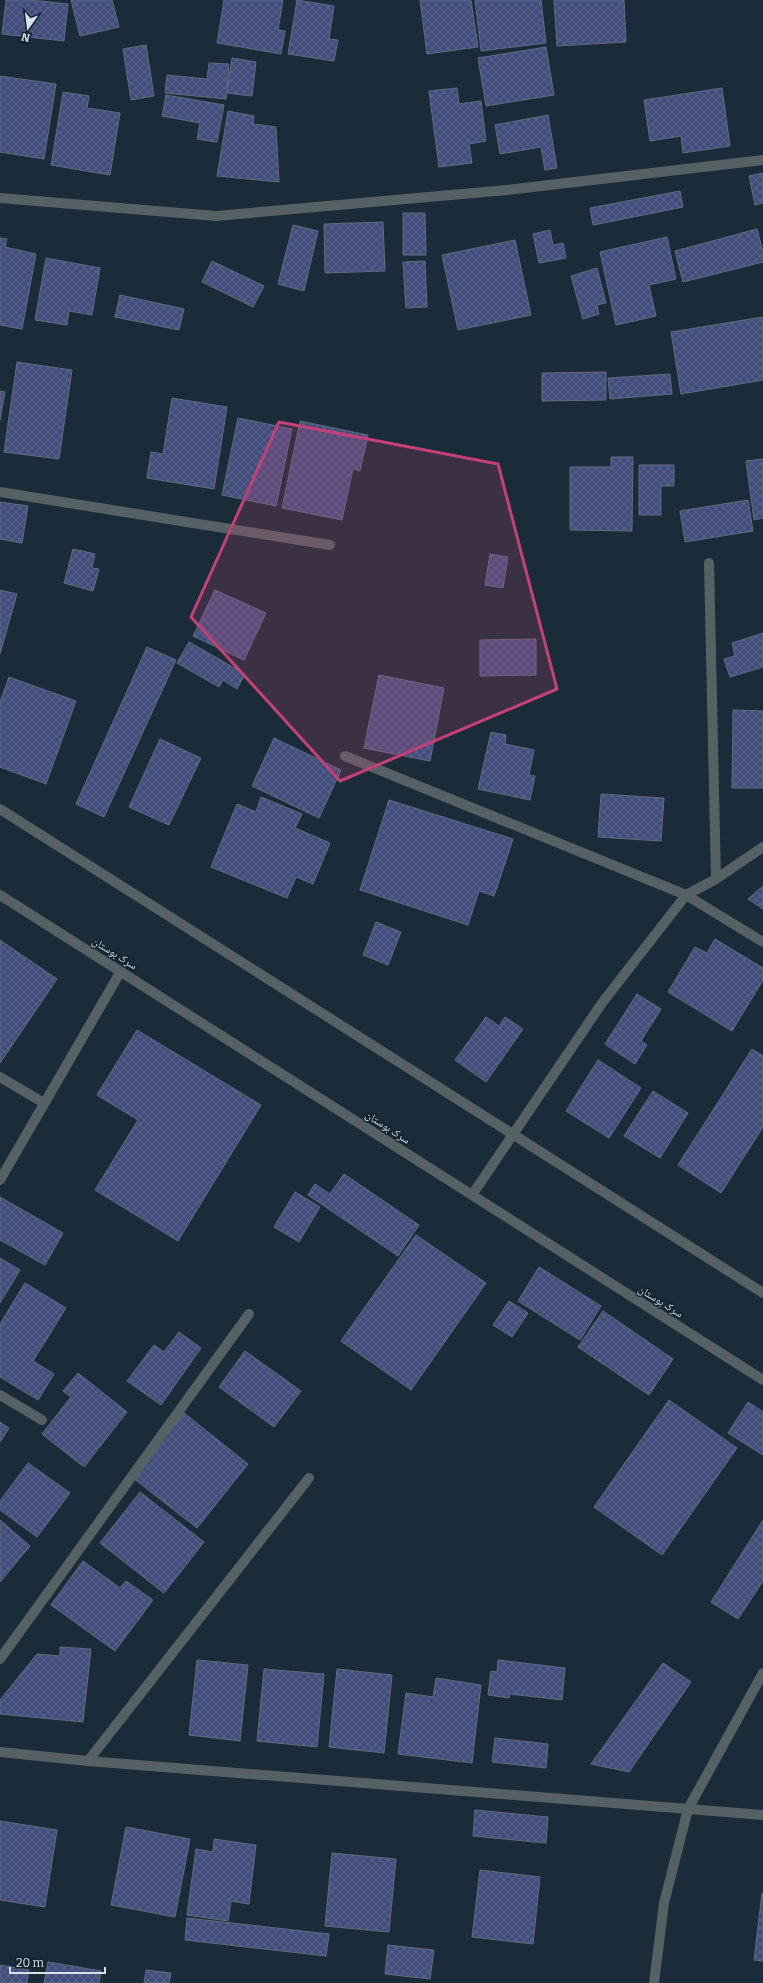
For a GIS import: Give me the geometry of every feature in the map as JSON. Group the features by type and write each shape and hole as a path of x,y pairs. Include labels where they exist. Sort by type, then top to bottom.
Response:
{"street":[{"path":"0,198 216,216 507,190 763,160"},
{"path":"0,492 330,545"},
{"path":"709,562 716,879"},
{"path":"345,756 686,895 763,942"},
{"path":"0,810 763,1293"},
{"path":"472,1195 602,1002 686,895 716,879 763,847"},
{"name":"سرک بوستان","path":"0,895 122,971 763,1380"},
{"path":"0,1180 122,971"},
{"path":"0,1077 44,1103"},
{"path":"0,1659 249,1314"},
{"path":"0,1395 42,1420"},
{"path":"88,1761 308,1478"},
{"path":"654,1983 664,1903 688,1809 763,1673"},
{"path":"0,1752 88,1761 763,1815"}],"highlighted area":[{"path":"279,422 498,464 557,689 340,781 191,617"}],"building":[{"path":"6,0 31,0 68,4 64,41 2,34"},
{"path":"71,0 112,0 119,27 80,36"},
{"path":"224,0 283,0 278,30 285,31 281,54 217,43"},
{"path":"297,0 334,6 329,39 338,40 334,61 288,54"},
{"path":"420,0 471,0 478,47 427,54"},
{"path":"475,0 541,0 546,43 481,51"},
{"path":"554,0 624,0 626,42 557,46"},
{"path":"146,45 154,96 131,100 123,49"},
{"path":"546,47 554,95 486,106 478,58"},
{"path":"232,58 256,62 252,96 227,93"},
{"path":"209,63 229,64 226,99 165,93 167,75 207,79"},
{"path":"0,76 56,84 44,159 0,152"},
{"path":"457,88 459,104 481,101 486,141 469,144 472,163 439,167 429,91"},
{"path":"722,88 730,146 683,153 681,136 650,141 644,100"},
{"path":"63,92 89,96 87,108 120,113 110,175 51,165"},
{"path":"166,95 224,105 217,142 197,139 200,123 162,116"},
{"path":"228,111 254,116 253,124 276,127 279,182 217,176"},
{"path":"548,115 557,168 545,170 541,147 500,154 495,125"},
{"path":"763,173 763,203 755,205 749,176"},
{"path":"680,191 683,207 593,225 590,208"},
{"path":"403,213 425,213 426,255 403,255"},
{"path":"383,222 385,271 325,273 324,224"},
{"path":"293,225 318,231 304,291 278,284"},
{"path":"757,229 763,252 763,262 683,282 675,251"},
{"path":"550,230 553,245 563,243 566,258 539,263 533,234"},
{"path":"667,237 676,279 649,285 656,316 616,325 600,252"},
{"path":"0,238 7,239 5,247 36,254 22,329 0,325"},
{"path":"515,240 531,315 458,330 442,255"},
{"path":"46,258 100,268 92,315 69,311 67,325 35,320"},
{"path":"212,261 264,286 253,307 202,282"},
{"path":"425,261 427,307 406,308 403,262"},
{"path":"597,268 606,303 597,305 599,314 583,319 571,276"},
{"path":"120,295 184,309 179,330 115,317"},
{"path":"763,317 763,380 681,394 671,332"},
{"path":"17,362 72,370 59,459 4,452"},
{"path":"606,372 606,400 542,401 542,373"},
{"path":"670,374 672,394 610,399 608,378"},
{"path":"0,391 5,392 0,420"},
{"path":"172,398 227,407 214,489 147,478 151,452 163,454"},
{"path":"238,418 292,429 276,506 222,495"},
{"path":"300,421 368,435 360,471 353,469 342,520 282,508"},
{"path":"611,457 633,457 632,531 570,530 570,467 611,467"},
{"path":"763,459 763,518 754,520 746,461"},
{"path":"639,465 674,465 674,486 661,486 661,515 639,515"},
{"path":"748,500 753,531 685,542 680,511"},
{"path":"0,502 28,506 22,543 0,539"},
{"path":"73,549 95,554 92,568 99,569 93,591 64,583"},
{"path":"490,554 508,557 503,588 485,585"},
{"path":"0,590 17,594 0,654"},
{"path":"215,590 266,613 244,660 193,636"},
{"path":"763,633 763,667 730,677 724,659 735,656 732,643"},
{"path":"536,639 536,675 480,676 480,640"},
{"path":"189,642 245,674 237,689 223,680 219,687 177,663"},
{"path":"147,647 176,660 104,817 76,804"},
{"path":"379,675 444,688 430,761 364,748"},
{"path":"9,677 76,701 46,784 0,767 0,702"},
{"path":"733,710 763,711 763,788 732,788"},
{"path":"491,732 506,735 505,744 534,750 529,775 535,776 530,800 478,789"},
{"path":"274,738 341,770 319,818 252,786"},
{"path":"160,739 201,758 169,825 129,807"},
{"path":"601,794 664,798 661,841 598,837"},
{"path":"261,797 302,814 295,828 330,843 313,884 296,877 287,898 211,867 237,804 256,812"},
{"path":"389,800 513,839 494,896 479,891 468,925 360,890"},
{"path":"763,886 763,909 748,899"},
{"path":"376,922 401,932 388,965 363,955"},
{"path":"715,939 763,968 763,980 732,1031 668,992 695,947 707,953"},
{"path":"0,940 57,979 0,1063"},
{"path":"637,994 661,1009 641,1041 647,1045 635,1064 605,1044"},
{"path":"486,1017 499,1026 505,1017 523,1029 486,1082 455,1060"},
{"path":"137,1030 261,1105 178,1241 95,1190 138,1120 97,1095"},
{"path":"752,1049 763,1056 763,1127 721,1193 678,1165"},
{"path":"598,1060 641,1088 609,1138 566,1111"},
{"path":"653,1091 688,1113 660,1158 624,1136"},
{"path":"344,1174 419,1225 398,1256 308,1195 315,1184 330,1194"},
{"path":"295,1192 320,1207 299,1242 274,1227"},
{"path":"0,1197 63,1233 45,1265 0,1240"},
{"path":"416,1235 486,1283 411,1390 341,1341"},
{"path":"0,1258 20,1270 0,1303"},
{"path":"539,1267 601,1306 580,1340 518,1301"},
{"path":"25,1283 66,1308 33,1361 54,1374 38,1400 0,1377 0,1324"},
{"path":"509,1301 528,1313 512,1337 493,1325"},
{"path":"603,1311 673,1359 649,1395 578,1347"},
{"path":"179,1332 201,1348 161,1405 127,1381 154,1345 164,1352"},
{"path":"245,1351 301,1391 274,1427 219,1387"},
{"path":"78,1373 127,1412 84,1467 42,1434 71,1397 63,1391"},
{"path":"669,1400 737,1448 662,1555 594,1507"},
{"path":"748,1402 763,1412 763,1455 728,1433"},
{"path":"184,1413 248,1464 197,1528 133,1478"},
{"path":"0,1422 9,1428 0,1442"},
{"path":"28,1463 70,1493 37,1537 0,1510 0,1501"},
{"path":"140,1492 204,1542 164,1593 100,1543"},
{"path":"0,1520 30,1546 0,1582"},
{"path":"763,1520 763,1581 738,1619 711,1602"},
{"path":"83,1561 120,1588 126,1581 153,1600 115,1651 51,1605"},
{"path":"60,1647 91,1649 83,1722 0,1714 0,1700 37,1654 60,1656"},
{"path":"197,1660 248,1665 240,1741 189,1735"},
{"path":"498,1660 565,1668 562,1700 510,1694 509,1698 488,1695 491,1671 497,1672"},
{"path":"663,1663 691,1682 629,1772 591,1764"},
{"path":"264,1669 324,1674 317,1747 257,1741"},
{"path":"337,1669 392,1675 384,1753 329,1747"},
{"path":"436,1678 481,1685 472,1763 398,1754 406,1693 433,1697"},
{"path":"495,1738 548,1744 546,1768 492,1762"},
{"path":"475,1810 548,1817 546,1843 473,1836"},
{"path":"0,1821 57,1830 45,1907 0,1900"},
{"path":"126,1827 190,1839 175,1917 111,1905"},
{"path":"214,1839 256,1845 249,1904 231,1901 228,1921 187,1915 196,1849 213,1852"},
{"path":"332,1853 396,1859 389,1932 325,1926"},
{"path":"480,1870 540,1877 533,1944 472,1937"},
{"path":"763,1893 763,1961 754,1960"},
{"path":"187,1918 329,1934 326,1956 185,1940"},
{"path":"388,1945 434,1950 430,1979 385,1974"},
{"path":"48,1962 101,1971 99,1983 44,1983"},
{"path":"0,1965 29,1970 27,1983 0,1983"},
{"path":"146,1970 171,1973 169,1983 144,1983"}]}
